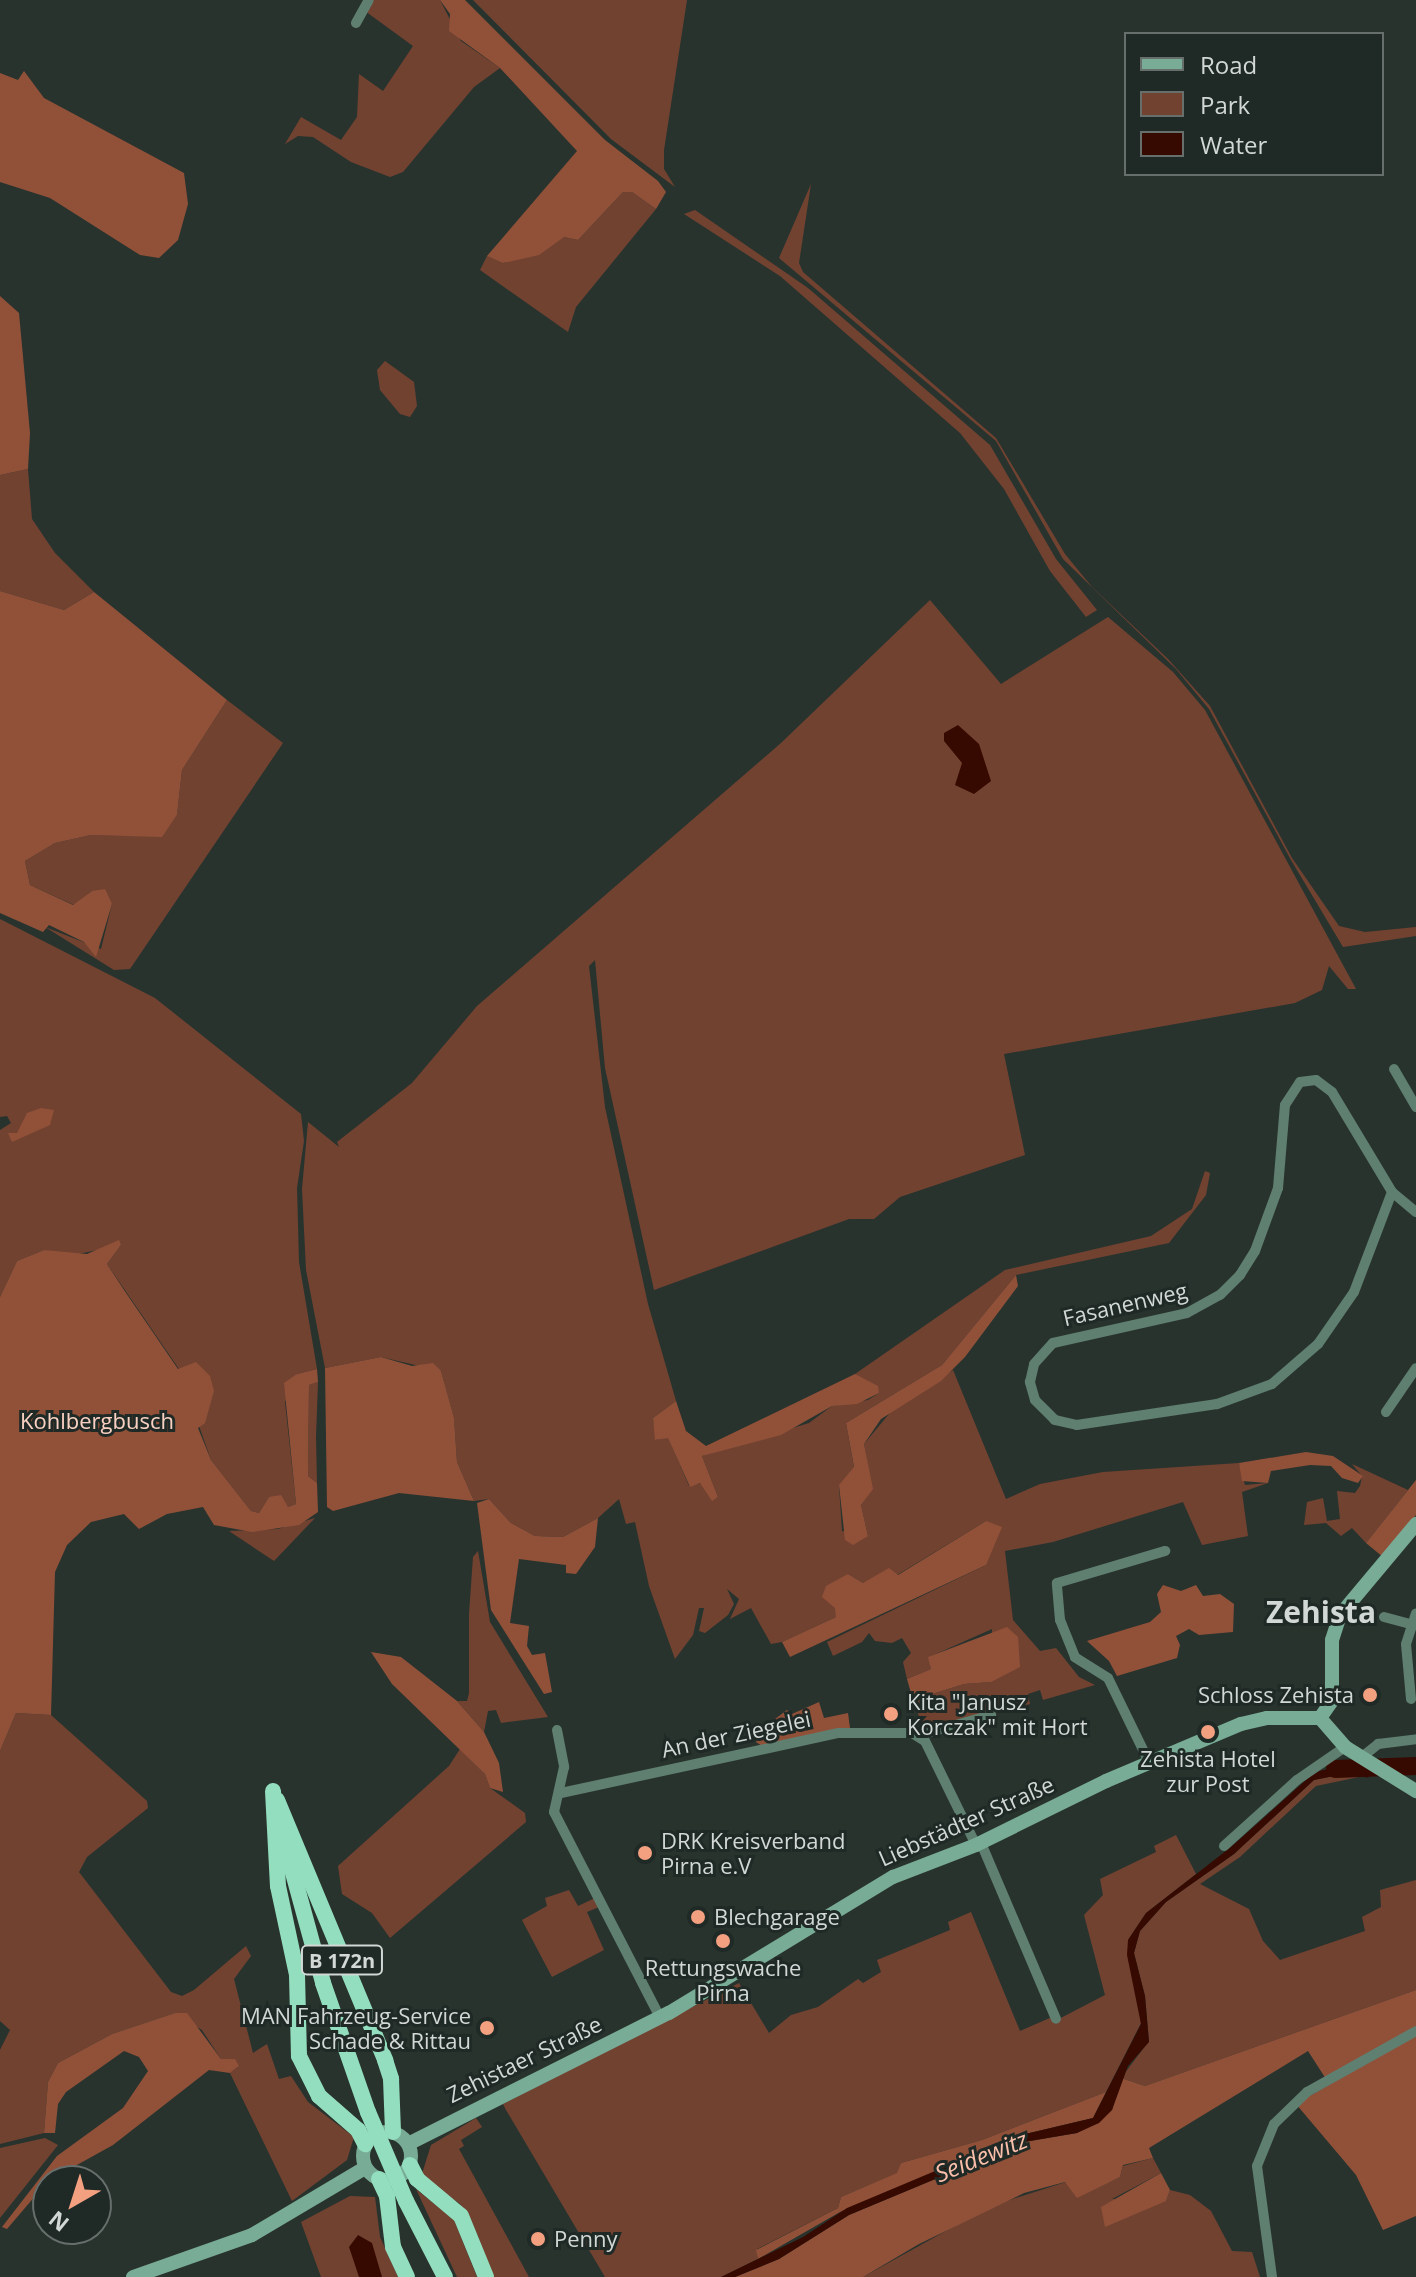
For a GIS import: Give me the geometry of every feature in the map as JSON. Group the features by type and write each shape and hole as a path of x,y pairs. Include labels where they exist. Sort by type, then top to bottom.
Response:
{"highway":[{"name":"B 172n","path":"273,1791 323,1983 368,2112 406,2201 445,2277"},
{"name":"B 172n","path":"273,1791 385,2060 391,2079 393,2132"},
{"path":"273,1791 278,1886 297,1975 299,2056 319,2096 358,2130 365,2144"},
{"path":"410,2165 417,2179 461,2216 486,2277"},
{"path":"379,2179 387,2196 393,2247 407,2277"}],"main road":[{"path":"1416,1524 1340,1615 1332,1640 1332,1701 1320,1718 1345,1747 1416,1791"},
{"name":"Liebstädter Straße","path":"660,2017 882,1883 978,1844 1149,1762 1267,1718 1320,1718"},
{"name":"Zehistaer Straße","path":"408,2144 660,2017"},
{"path":"393,2132 408,2144 410,2165 394,2180 379,2179 365,2168 365,2144 377,2133 393,2132"},
{"path":"133,2277 252,2235 365,2168"}],"street":[{"path":"356,23 369,0"},
{"path":"1394,1069 1416,1107"},
{"name":"Fasanenweg","path":"1392,1192 1369,1260 1340,1314 1302,1360 1272,1384 1217,1404 1077,1425 1055,1420 1035,1400 1030,1382 1034,1364 1058,1339 1187,1313 1220,1295 1240,1275 1274,1202 1283,1160 1285,1105 1300,1082 1316,1080 1332,1092 1392,1192 1416,1212"},
{"path":"1386,1412 1416,1368"},
{"path":"1149,1762 1108,1678 1075,1657 1060,1620 1057,1583 1165,1551"},
{"path":"1384,1617 1414,1621 1406,1644 1412,1675 1411,1699"},
{"name":"An der Ziegelei","path":"561,1793 839,1733 862,1729 920,1735 991,1715"},
{"path":"557,1730 564,1767 561,1793 554,1807 558,1821 660,2017"},
{"path":"920,1735 978,1844 1056,2019"},
{"path":"1365,1759 1378,1744 1416,1739"},
{"path":"1224,1846 1297,1780 1345,1747"},
{"path":"1272,2277 1257,2166 1274,2124 1307,2092 1416,2031"}],"green space":[{"path":"372,0 440,0 461,41 500,68 474,87 403,172 390,177 351,162 313,137 298,136 285,144 301,117 341,140 357,117 359,74 383,91 413,46 365,11"},
{"path":"440,0 465,0 605,140 658,181 666,192 656,209 632,192 623,192 578,240 564,237 539,255 503,263 487,256 577,151 500,68 449,31 450,14"},
{"path":"473,0 687,0 664,150 664,169 675,187 611,139"},
{"path":"24,71 44,98 184,173 188,204 178,240 159,258 140,255 50,198 0,182 0,73 18,80"},
{"path":"811,184 799,263 803,272 996,438 1065,554 1092,587 1168,659 1210,706 1292,858 1339,926 1365,932 1416,927 1416,936 1343,947 1291,860 1209,709 1176,669 1063,559 996,441 779,258"},
{"path":"623,192 632,192 656,209 576,307 568,332 480,270 487,256 504,263 564,237 578,240"},
{"path":"695,210 808,288 990,445 1056,559 1097,610 1086,617 1050,571 1004,489 960,433 780,276 684,214"},
{"path":"0,296 19,313 30,433 28,469 0,475"},
{"path":"385,361 414,382 417,406 410,417 400,414 380,390 377,370"},
{"path":"28,469 32,519 55,553 94,592 64,610 0,591 0,475"},
{"path":"0,591 64,610 94,592 227,700 182,770 177,815 162,837 91,835 55,843 25,861 30,885 73,905 92,891 105,889 112,904 96,957 84,942 49,925 43,932 0,913"},
{"path":"930,600 1001,684 1108,617 1173,672 1205,710 1356,989 1348,989 1329,966 1322,990 1295,1003 1004,1054 1025,1155 900,1197 874,1219 849,1219 654,1290 605,1068 595,960 589,966 605,1107 648,1304 676,1401 653,1418 656,1440 668,1437 689,1486 701,1483 712,1500 718,1497 702,1456 809,1423 832,1406 868,1400 879,1393 855,1374 1005,1270 1151,1236 1192,1209 1205,1171 1210,1173 1206,1195 1169,1243 1016,1275 942,1365 846,1423 854,1468 839,1486 842,1531 868,1536 861,1505 872,1489 864,1444 894,1408 953,1370 1006,1499 1040,1484 1103,1472 1239,1463 1245,1485 1268,1483 1242,1492 1248,1536 1202,1545 1183,1502 1053,1542 1005,1551 1013,1620 1040,1651 1056,1648 1079,1677 1095,1685 1043,1700 1040,1690 1028,1694 1030,1704 924,1730 913,1700 964,1684 991,1682 992,1629 929,1657 931,1669 907,1679 903,1662 911,1653 902,1638 892,1643 875,1641 869,1633 862,1642 833,1656 827,1642 986,1565 986,1521 897,1575 863,1583 848,1574 836,1617 782,1642 771,1644 751,1608 730,1619 739,1599 727,1589 734,1604 728,1615 705,1633 699,1631 704,1608 699,1608 693,1635 675,1659 649,1586 635,1522 626,1524 619,1499 598,1518 563,1537 535,1536 511,1523 489,1499 474,1501 457,1462 454,1419 441,1371 381,1357 325,1368 306,1270 302,1189 308,1122 339,1147 337,1142 412,1083 477,1006 781,743"},
{"path":"227,700 283,743 130,969 114,970 45,927 101,949 112,904 92,891 74,905 30,885 25,861 55,843 91,835 162,836 177,815 182,770"},
{"path":"0,919 155,998 301,1114 304,1141 297,1188 299,1262 317,1369 297,1374 285,1402 296,1504 288,1507 269,1497 259,1513 251,1511 211,1460 179,1369 107,1264 121,1245 69,1256 44,1250 17,1261 0,1297 0,1130 11,1123 7,1116 0,1117"},
{"path":"41,1108 54,1110 50,1125 12,1142 8,1133 17,1133 27,1113"},
{"name":"Kohlbergbusch","path":"119,1240 121,1245 107,1264 124,1290 178,1369 196,1362 210,1376 214,1391 205,1423 198,1428 211,1460 251,1511 259,1513 269,1497 281,1495 288,1507 296,1504 284,1383 297,1374 317,1369 318,1382 309,1385 308,1476 317,1483 318,1512 299,1525 252,1532 214,1525 203,1507 167,1514 139,1529 124,1514 91,1522 67,1545 55,1572 51,1715 16,1713 0,1751 0,1297 17,1261 44,1250 87,1254"},
{"path":"1016,1275 1018,1286 965,1357 941,1381 881,1419 864,1444 873,1489 861,1505 868,1536 853,1545 845,1540 839,1485 854,1467 846,1423 942,1365"},
{"path":"381,1357 412,1366 433,1363 441,1371 454,1418 457,1462 474,1501 399,1493 333,1511 327,1507 325,1368"},
{"path":"855,1374 878,1386 879,1393 857,1404 832,1406 781,1435 702,1456 718,1497 712,1501 700,1483 690,1487 668,1438 655,1440 653,1418 676,1401 686,1431 706,1446"},
{"path":"318,1382 317,1483 308,1476 309,1385"},
{"path":"1306,1452 1333,1456 1363,1476 1358,1483 1342,1478 1331,1466 1310,1465 1271,1471 1268,1483 1242,1481 1239,1463"},
{"path":"1352,1464 1408,1490 1366,1543 1352,1528 1341,1536 1326,1523 1304,1525 1307,1502 1323,1498 1327,1521 1340,1519 1337,1491 1355,1493 1360,1486 1362,1476"},
{"path":"1416,1480 1416,1515 1383,1557 1366,1543"},
{"path":"489,1499 511,1523 535,1536 563,1537 598,1518 595,1547 576,1574 566,1573 566,1565 519,1559 510,1623 529,1626 527,1646 532,1655 545,1653 552,1692 544,1694 491,1610 477,1503"},
{"path":"315,1518 274,1561 229,1531 278,1529"},
{"path":"986,1521 1002,1527 986,1565 790,1657 782,1642 836,1617 835,1608 822,1597 826,1586 848,1574 863,1583 889,1568 898,1575"},
{"path":"478,1551 490,1622 548,1717 501,1723 496,1710 488,1711 484,1732 457,1701 467,1701 469,1693 469,1614 473,1557"},
{"path":"1163,1585 1181,1591 1196,1585 1203,1596 1220,1594 1234,1604 1233,1632 1199,1635 1189,1629 1176,1636 1180,1645 1177,1658 1117,1676 1109,1661 1087,1641 1150,1622 1161,1612 1157,1594"},
{"path":"1007,1627 1018,1637 1020,1667 991,1682 964,1684 913,1700 907,1679 931,1669 928,1657"},
{"path":"371,1652 401,1657 457,1701 484,1732 499,1763 503,1792 490,1788 485,1774 392,1684"},
{"path":"819,1702 824,1718 848,1713 850,1728 762,1746 756,1742 763,1728 787,1710 792,1714"},
{"path":"16,1713 51,1715 147,1801 148,1808 87,1857 79,1872 171,1992 182,1996 194,1990 246,1946 251,1956 234,1979 253,2053 267,2044 279,2079 291,2076 308,2102 354,2137 347,2160 292,2201 230,2073 239,2066 221,2059 202,2030 175,2013 112,2034 58,2063 48,2082 44,2133 0,2144 0,2050 10,2030 0,2021 0,1751"},
{"path":"460,1749 485,1774 490,1788 525,1813 526,1822 390,1938 372,1913 342,1894 338,1866 449,1766"},
{"path":"1349,1773 1359,1777 1316,1786 1240,1857 1200,1884 1249,1909 1263,1941 1280,1960 1365,1931 1362,1917 1381,1907 1380,1890 1416,1880 1416,1990 1145,2086 1121,2078 1149,2041 1145,1996 1134,1953 1140,1931 1166,1902 1234,1854 1314,1780"},
{"path":"1176,1835 1196,1874 1146,1913 1128,1940 1141,2023 1106,2092 982,2140 901,2163 898,2173 841,2197 838,2208 757,2249 758,2259 721,2277 605,2277 503,2104 739,1983 769,2033 791,2015 818,2007 858,1979 863,1983 881,1972 877,1960 950,1930 948,1922 971,1912 1020,2031 1052,2017 1055,2021 1105,1995 1084,1915 1103,1895 1100,1879 1156,1852 1154,1846"},
{"path":"569,1890 578,1906 595,1898 599,1907 587,1912 604,1950 552,1977 522,1920 547,1906 545,1898"},
{"path":"1416,1990 1416,2029 1326,2079 1308,2051 1149,2148 1153,2158 1123,2165 1120,2177 1077,2198 1065,2182 1024,2193 919,2244 863,2277 735,2277 779,2259 849,2215 1024,2142 1077,2133 1112,2110 1121,2078 1145,2086"},
{"path":"175,2013 187,2013 221,2059 235,2059 239,2066 230,2073 209,2070 113,2145 77,2165 50,2165 57,2156 123,2108 148,2071 139,2057 124,2051 66,2092 58,2104 55,2133 44,2133 48,2082 58,2063 112,2034"},
{"path":"1416,2034 1416,2216 1383,2230 1356,2175 1296,2104"},
{"path":"1106,2092 1093,2118 1021,2135 840,2212 758,2259 756,2250 838,2208 841,2197 897,2173 901,2163 982,2140"},
{"path":"476,2118 482,2127 461,2140 464,2146 459,2149 529,2277 491,2277 478,2236 460,2204 421,2177 431,2145"},
{"path":"45,2138 58,2145 42,2165 32,2165 32,2178 0,2218 0,2148"},
{"path":"1153,2158 1161,2173 1112,2199 1166,2201 1170,2190 1190,2195 1211,2211 1232,2251 1252,2252 1260,2277 863,2277 991,2206 1066,2182 1089,2191 1120,2177 1123,2166"},
{"path":"1161,2173 1170,2190 1166,2201 1105,2227 1101,2207"},
{"path":"32,2188 32,2200 7,2229 2,2227"},
{"path":"416,2189 454,2220 477,2277 457,2277"},
{"path":"350,2196 375,2197 380,2237 398,2277 321,2277 301,2222"}],"water":[{"path":"958,725 979,744 991,781 974,794 955,785 962,763 944,741 944,733"},
{"path":"1353,1763 1369,1778 1349,1773 1314,1780 1234,1854 1166,1902 1140,1931 1134,1953 1145,1996 1149,2042 1128,2066 1112,2110 1099,2123 1077,2133 1024,2142 849,2215 779,2259 735,2277 721,2277 803,2237 847,2208 1021,2135 1093,2118 1141,2024 1127,1955 1128,1940 1146,1913 1231,1847 1315,1772"},
{"path":"358,2235 372,2243 382,2277 359,2277 349,2247"}],"waterway":[{"name":"Seidewitz","path":"1335,1769 1416,1766"}],"place":[{"name":"Schloss Zehista","path":"1370,1695"},
{"name":"Kita \"Janusz Korczak\" mit Hort","path":"891,1714"},
{"name":"Zehista Hotel zur Post","path":"1208,1732"},
{"name":"DRK Kreisverband Pirna e.V","path":"645,1853"},
{"name":"Blechgarage","path":"698,1917"},
{"name":"Rettungswache Pirna","path":"723,1941"},
{"name":"MAN Fahrzeug-Service Schade & Rittau","path":"487,2028"},
{"name":"Penny","path":"538,2239"}],"district":[{"name":"Zehista","path":"1321,1612"}]}
